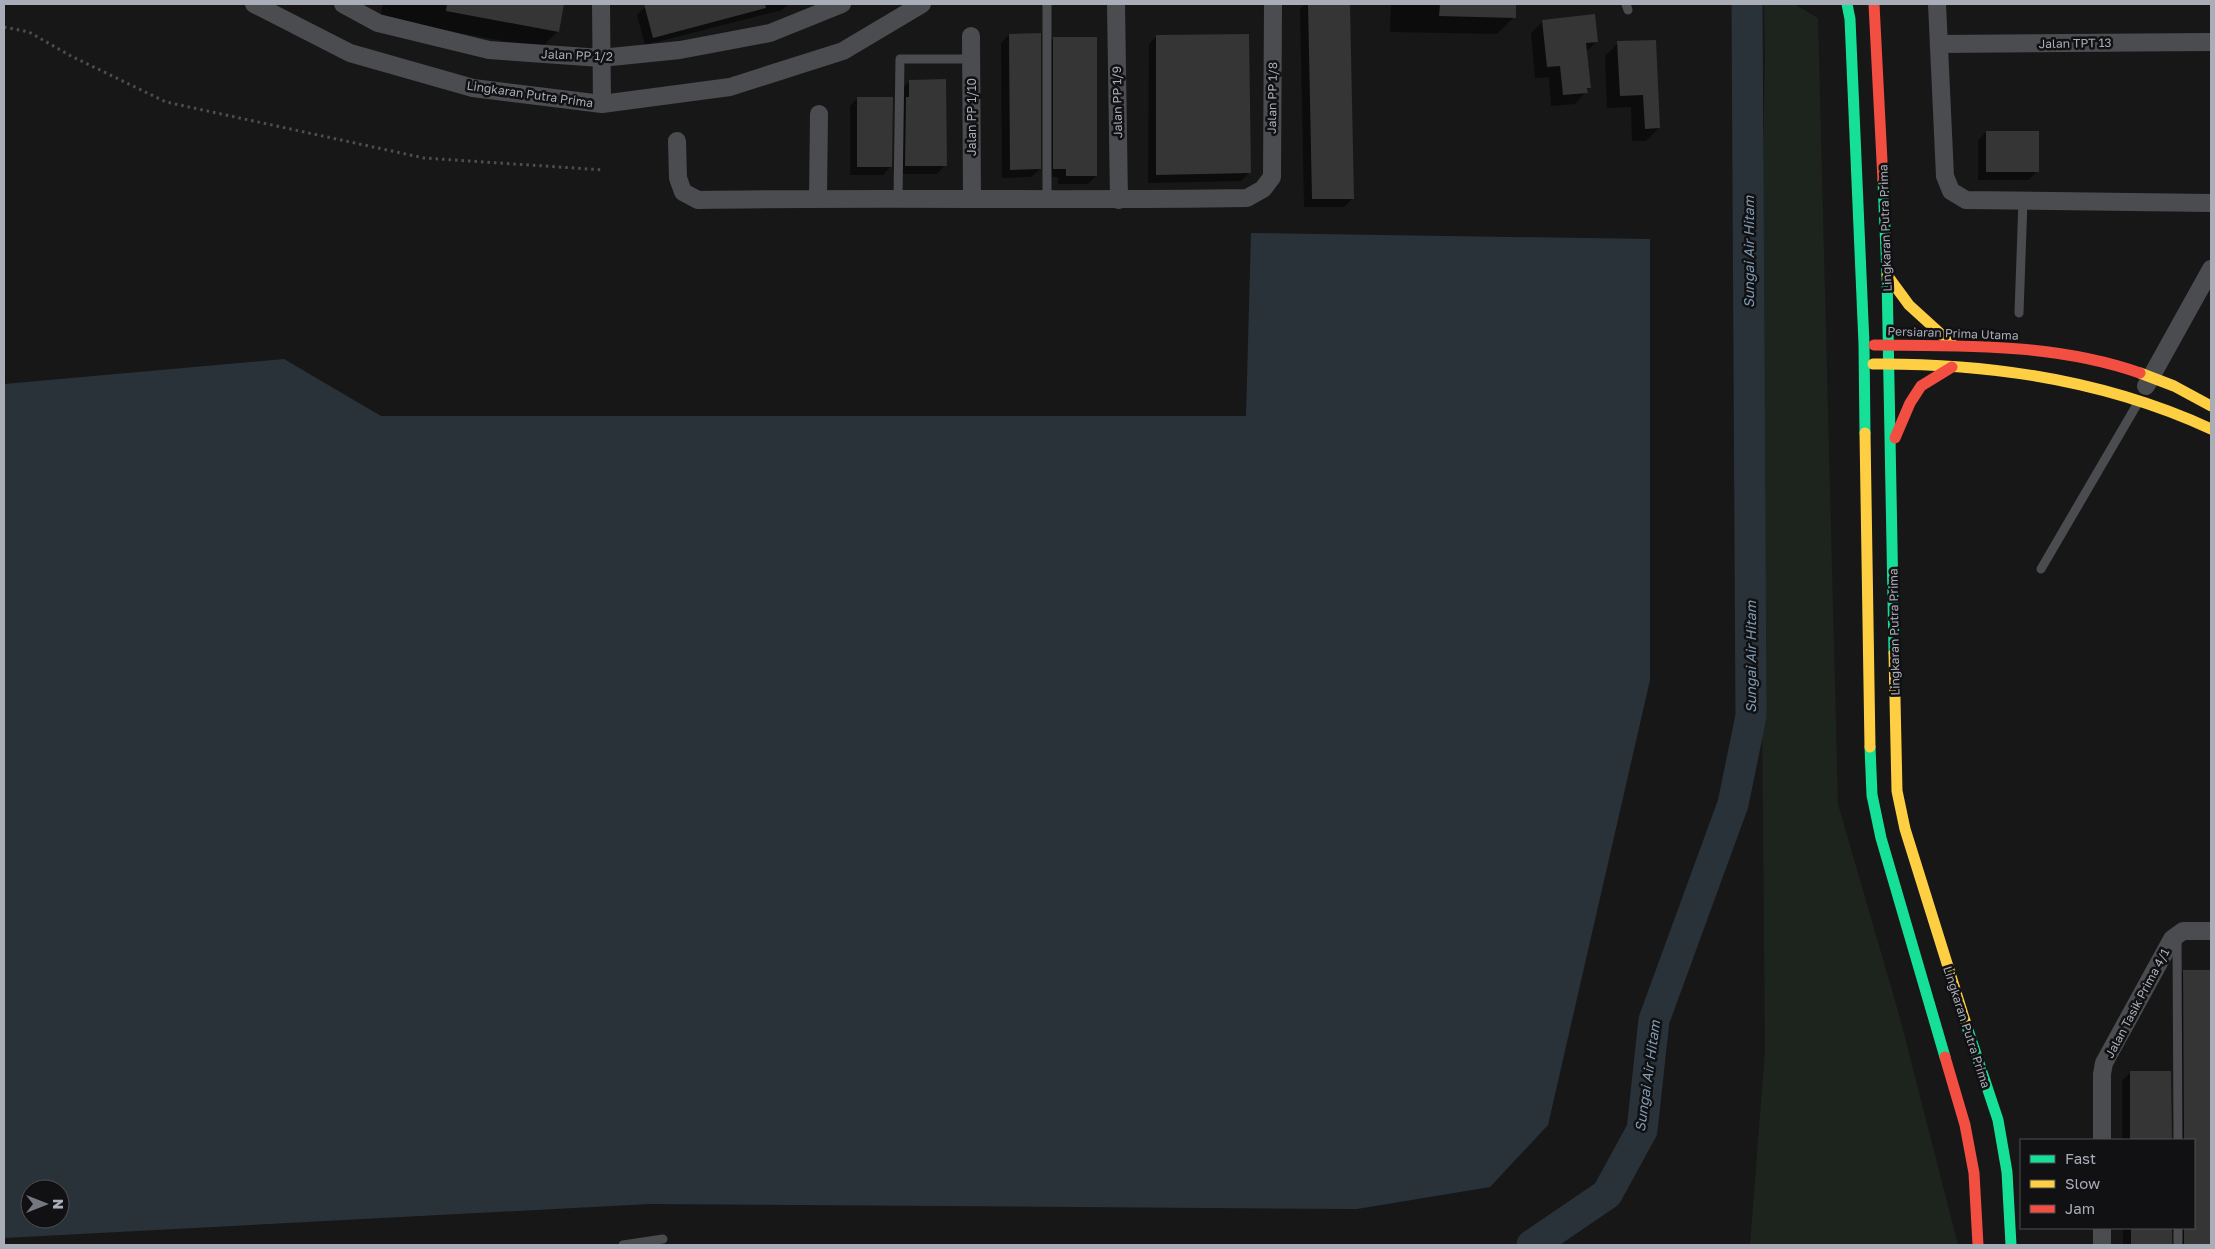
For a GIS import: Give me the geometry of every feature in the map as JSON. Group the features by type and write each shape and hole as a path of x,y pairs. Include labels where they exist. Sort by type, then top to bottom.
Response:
{"main road":[{"name":"Lingkaran Putra Prima","path":"1847,4 1851,28 1864,344 1868,706 1872,795 1882,838 1965,1125 1974,1172 1978,1245"},
{"name":"Lingkaran Putra Prima","path":"1874,4 1888,275 1897,791 1905,829 1998,1120 2007,1172 2011,1245"},
{"path":"1888,275 1901,297 1918,315 1953,345"},
{"name":"Persiaran Prima Utama","path":"1864,344 2009,347 2061,355 2109,364 2151,377 2175,386 2211,406"},
{"path":"1864,365 1890,364 1984,369 2043,378 2113,392 2191,418 2211,429"},
{"path":"1892,446 1910,403 1921,386 1952,367"}],"street":[{"name":"Lingkaran Putra Prima","path":"254,4 350,53 360,56 473,88 602,104 730,87 843,51 922,4"},
{"name":"Jalan PP 1/2","path":"343,4 378,23 489,50 602,58 680,50 770,33 842,4"},
{"path":"601,4 602,104"},
{"name":"Jalan PP 1/9","path":"1116,4 1118,200"},
{"name":"Jalan PP 1/8","path":"1118,200 1246,198 1263,189 1272,177 1273,4"},
{"path":"1938,4 1945,176 1951,191 1966,200 2211,203"},
{"name":"Jalan PP 1/10","path":"971,36 972,199"},
{"name":"Jalan TPT 13","path":"1939,44 2211,42"},
{"path":"818,198 819,114"},
{"path":"677,141 678,178 683,192 698,200 898,198 1118,200"},
{"path":"2139,401 2211,269"},
{"path":"2177,934 2183,931 2211,931"},
{"name":"Jalan Tasik Prima 4/1","path":"2102,1139 2102,1074 2104,1064 2172,939 2177,934"},
{"path":"2102,1229 2102,1245"}],"lane":[{"path":"1047,4 1047,199"},
{"path":"898,198 900,59 971,59"},
{"path":"2020,313 2024,201"},
{"path":"2041,569 2139,401"},
{"path":"2177,934 2178,1139"},
{"path":"2178,1229 2178,1245"},
{"path":"623,1245 663,1239"}],"path":[{"path":"4,27 29,32 71,56 166,102 424,158 604,170"}],"shaded area":[{"path":"1764,4 1794,4 1818,18 1838,804 1900,1018 1958,1245 1750,1245 1765,1050 1759,378 1765,54"},
{"path":"1251,233 1650,239 1650,680 1548,1125 1490,1187 1357,1209 649,1204 4,1238 4,384 284,359 381,416 1246,416"}],"building":[{"path":"447,4 564,4 559,32 446,11"},
{"path":"644,4 765,4 766,8 653,38"},
{"path":"1308,4 1350,4 1354,199 1312,199"},
{"path":"1440,4 1516,4 1516,18 1439,16"},
{"path":"1595,14 1598,42 1586,43 1591,88 1587,88 1588,93 1563,95 1560,66 1547,67 1542,20"},
{"path":"1041,33 1041,169 1010,170 1009,34"},
{"path":"1249,34 1251,173 1156,175 1156,35"},
{"path":"1053,37 1097,37 1097,176 1066,176 1066,169 1053,169"},
{"path":"1656,40 1660,128 1645,129 1643,95 1620,96 1617,41"},
{"path":"946,79 947,166 905,166 906,97 909,97 909,80"},
{"path":"857,97 893,97 892,167 857,167"},
{"path":"1986,131 2039,131 2039,172 1986,172"},
{"path":"2183,970 2211,970 2211,1245 2184,1245 2184,1229 2195,1229 2195,1139 2184,1139"},
{"path":"2130,1071 2171,1071 2172,1139 2130,1139"},
{"path":"2131,1229 2172,1229 2172,1245 2131,1245"}],"waterway":[{"name":"Sungai Air Hitam","path":"1532,1245 1607,1194 1642,1130 1654,1020 1733,804 1751,716 1747,4"}],"traffic: fast":[{"path":"1847,4 1850,19 1864,344 1865,433"},
{"path":"1883,181 1887,275 1894,653"},
{"path":"1870,747 1872,795 1881,838 1945,1057"},
{"path":"1965,1021 1998,1120 2007,1172 2011,1245"}],"traffic: slow":[{"path":"1887,275 1909,305 1953,345"},
{"path":"1873,364 1960,367 2046,378 2130,398 2171,412 2211,429"},
{"path":"2140,373 2174,386 2211,406"},
{"path":"1865,433 1870,747"},
{"path":"1894,653 1897,791 1905,829 1965,1021"}],"traffic: jam":[{"path":"1874,4 1883,181"},
{"path":"1874,345 1975,346 2042,351 2108,363 2140,373"},
{"path":"1895,438 1910,403 1921,386 1952,367"},
{"path":"1945,1057 1965,1125 1974,1173 1978,1245"}]}
